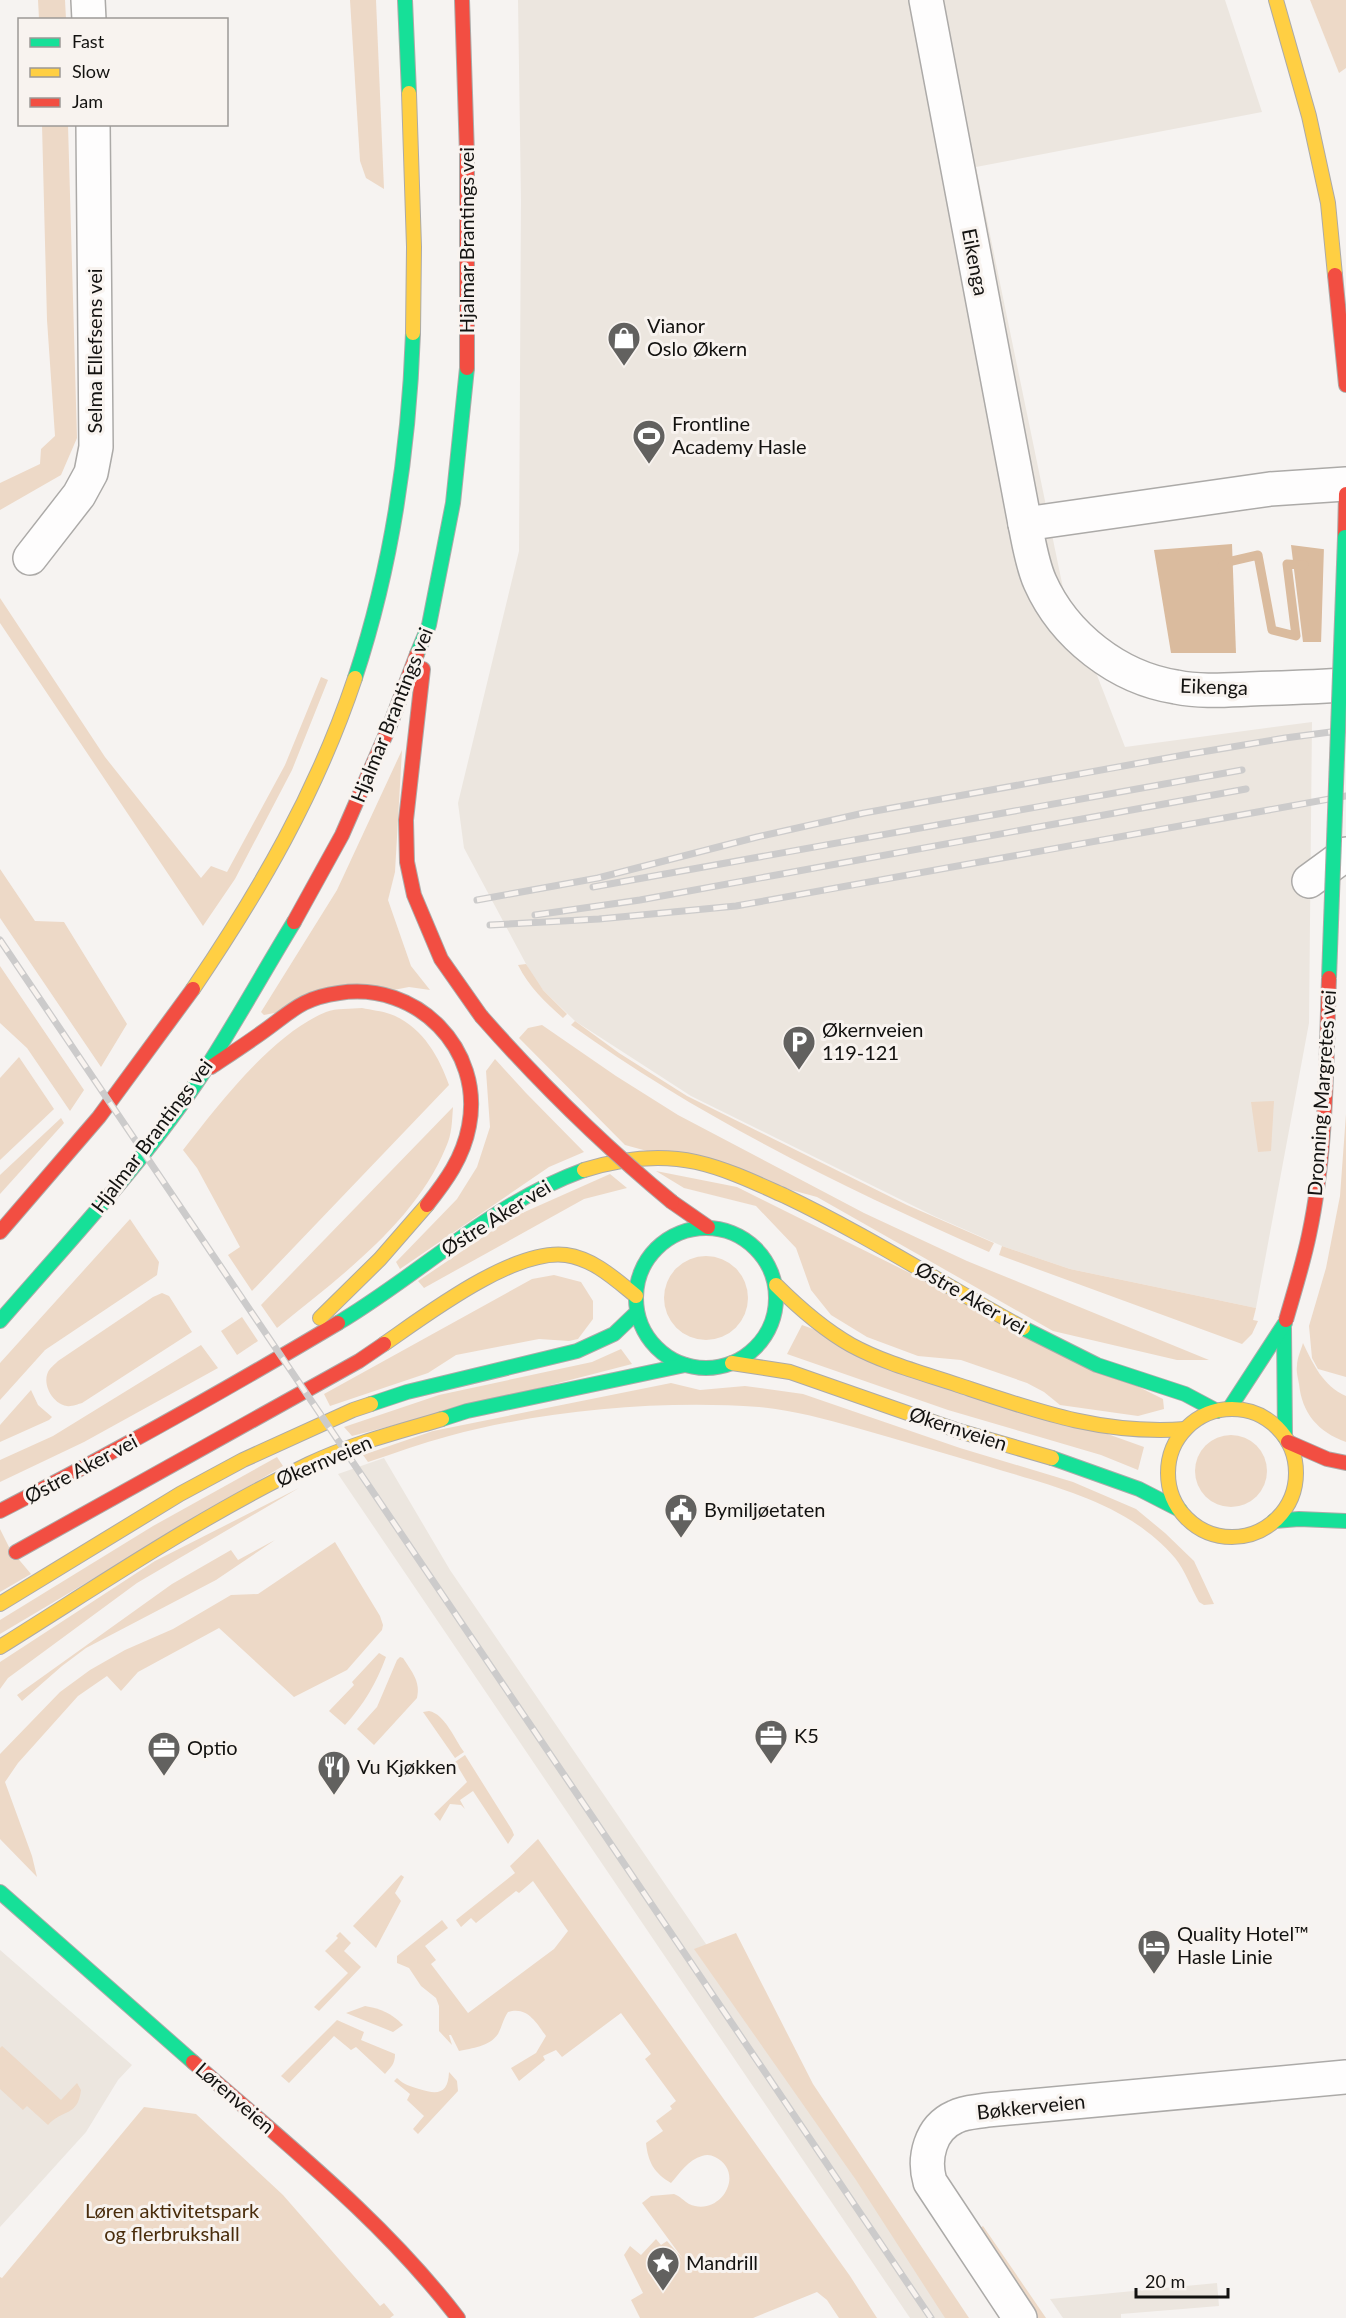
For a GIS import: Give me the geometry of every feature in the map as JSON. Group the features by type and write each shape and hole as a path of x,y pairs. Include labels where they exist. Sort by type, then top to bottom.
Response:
{"main road":[{"path":"0,1233 107,1108 233,932 300,813 345,707 375,608 389,546 399,493 407,428 412,354 412,156 405,0"},
{"name":"Hjalmar Brantings vei","path":"0,1321 108,1196 204,1071 295,922 342,835 390,725 402,689 429,625 453,503 467,363 467,155 462,0"},
{"path":"1276,0 1309,116 1328,203 1346,385"},
{"name":"Dronning Margretes vei","path":"1286,1440 1285,1324 1311,1223 1319,1173 1324,1116 1346,494"},
{"path":"429,625 406,820 407,862 414,895 441,959 481,1016 522,1064 574,1118 631,1170 708,1227"},
{"path":"204,1071 300,1004 340,993 359,991 384,995 427,1015 448,1035 462,1058 470,1081 468,1130 462,1154 446,1180 394,1243 344,1296 277,1359"},
{"name":"Østre Aker vei","path":"0,1511 109,1455 234,1386 354,1314 508,1205 587,1167 619,1161 673,1159 702,1164 783,1195 819,1212 1020,1327 1064,1349 1114,1372 1182,1392 1223,1410"},
{"path":"708,1227 732,1232 752,1244 767,1262 776,1285 777,1304 772,1323 763,1340 749,1353 732,1363 709,1367 685,1365 671,1359 649,1339 637,1312 636,1296 640,1274 650,1254 666,1239 686,1230 708,1227"},
{"name":"Østre Aker vei","path":"16,1552 359,1361 437,1308 505,1268 543,1255 566,1255 603,1269 636,1296"},
{"path":"776,1285 800,1308 836,1336 910,1369 1093,1426 1141,1432 1185,1429"},
{"name":"Økernveien","path":"0,1604 180,1494 296,1435 353,1410 407,1392 577,1352 614,1334 637,1312"},
{"name":"Dronning Margretes vei","path":"1223,1410 1285,1324"},
{"name":"Økernveien","path":"732,1363 790,1372 959,1431 1071,1464 1138,1489 1180,1510"},
{"name":"Økernveien","path":"0,1647 200,1523 310,1464 379,1437 467,1411 685,1365"},
{"path":"1223,1410 1245,1410 1274,1425 1286,1440 1294,1458 1296,1476 1293,1493 1285,1508 1274,1521 1254,1533 1237,1536 1220,1535 1203,1530 1180,1510 1169,1483 1168,1468 1177,1440 1185,1429 1205,1414 1223,1410"},
{"path":"1286,1440 1327,1458 1346,1463"},
{"path":"1274,1521 1299,1519 1346,1521"},
{"name":"Lørenveien","path":"0,1892 374,2222 425,2276 458,2318"}],"street":[{"path":"88,0 89,18"},
{"name":"Eikenga","path":"926,0 1025,524 1040,581 1054,608 1087,645 1122,668 1162,684 1194,690 1346,685"},
{"name":"Selma Ellefsens vei","path":"30,558 79,495 91,473 96,447 93,126"},
{"path":"1025,524 1270,489 1346,484"},
{"path":"1309,881 1346,854"},
{"name":"Bøkkerveien","path":"1020,2318 930,2182 926,2169 930,2144 940,2127 953,2117 987,2110 1346,2077"}],"shaded area":[{"path":"518,0 1225,0 1262,112 976,167 1063,588 1125,747 1312,722 1309,1023 1256,1308 1070,1269 1002,1246 934,1216 691,1096 575,1021 533,977 464,848 458,803 519,551 521,201"},
{"path":"1232,544 1236,653 1171,653 1154,550"},
{"path":"1291,545 1346,552 1346,642 1303,642"},
{"path":"384,1458 450,1570 962,2318 910,2318 338,1474"},
{"path":"0,1950 132,2065 118,2080 86,2132 0,2227"},
{"path":"1217,2283 1219,2306 1121,2314 1121,2318 1063,2318 1050,2299"}],"green space":[{"path":"38,0 65,0 66,18 39,18"},
{"path":"350,0 376,0 384,189 366,178 360,161"},
{"path":"1310,0 1346,0 1346,68 1339,73"},
{"path":"42,126 68,126 77,438 61,475 0,510 0,483 40,464 41,449 55,436 47,320"},
{"path":"0,598 105,757 201,878 211,866 227,872 285,765 321,677 328,680 292,770 235,879 203,926 0,623"},
{"path":"402,750 395,872 388,900 411,966 430,990 409,987 264,1015 261,1012 337,890"},
{"path":"0,869 35,921 64,922 127,1024 101,1067 0,918"},
{"path":"526,964 543,990 567,1014 563,1018 527,980 518,965"},
{"path":"0,966 84,1090 70,1111 27,1048 0,1023"},
{"path":"362,1008 390,1014 411,1026 434,1053 449,1085 252,1291 228,1255 240,1247 197,1168 183,1150 247,1072 286,1037 306,1022 326,1012"},
{"path":"575,1021 619,1053 687,1096 907,1205 994,1243 989,1252 881,1203 774,1149 670,1091 620,1059 571,1025"},
{"path":"542,1025 678,1115 864,1213 967,1261 1209,1360 1177,1360 1053,1331 817,1197 625,1145 519,1038 528,1028"},
{"path":"19,1057 54,1109 0,1160 0,1078"},
{"path":"495,1059 584,1152 549,1167 400,1269 396,1262 457,1199 477,1167 490,1127 486,1071"},
{"path":"1274,1101 1271,1151 1258,1152 1251,1102"},
{"path":"453,1107 448,1142 432,1175 415,1200 373,1247 277,1328 261,1305"},
{"path":"1346,1114 1346,1377 1318,1369 1312,1358 1309,1326 1326,1268 1340,1196"},
{"path":"61,1118 64,1123 0,1194 0,1175"},
{"path":"656,1171 737,1187 1163,1399 1164,1409 1138,1416 1060,1405 1044,1392 1027,1383 961,1360 918,1356 867,1337 831,1315 811,1290 796,1248 756,1206 684,1188"},
{"path":"610,1174 627,1188 584,1199 424,1288 418,1281 511,1218"},
{"path":"130,1219 159,1262 157,1275 45,1350 0,1400 0,1363"},
{"path":"1002,1246 1070,1269 1256,1308 1253,1320 1258,1321 1252,1334 1242,1344 999,1255"},
{"path":"706,1256 722,1259 736,1268 745,1282 748,1298 745,1314 736,1328 722,1337 706,1340 690,1337 676,1328 667,1314 664,1298 667,1282 676,1268 690,1259"},
{"path":"554,1275 581,1282 593,1301 593,1319 578,1339 569,1341 539,1339 456,1355 428,1373 330,1406 324,1394 532,1279"},
{"path":"162,1293 169,1296 192,1332 82,1403 67,1406 53,1398 46,1383 49,1371 58,1361"},
{"path":"242,1317 258,1341 237,1355 221,1331"},
{"path":"802,1325 1144,1447 1138,1470 1101,1455 948,1410 787,1354"},
{"path":"1303,1343 1325,1380 1346,1396 1346,1442 1320,1427 1304,1404 1297,1370"},
{"path":"201,1345 218,1368 84,1442 0,1482 0,1460 53,1436"},
{"path":"621,1349 632,1364 352,1436 344,1427 439,1395 592,1362"},
{"path":"671,1383 700,1390 745,1386 803,1394 960,1448 1073,1482 1136,1509 1165,1533 1194,1561 1214,1604 1204,1605 1199,1602 1179,1563 1156,1539 1135,1523 1088,1499 1038,1481 905,1442 833,1421 784,1410 721,1405 603,1409 486,1427 449,1436 368,1462 363,1455 433,1431"},
{"path":"31,1390 38,1405 52,1417 0,1442 0,1425"},
{"path":"1231,1435 1251,1441 1261,1451 1267,1471 1261,1491 1251,1501 1231,1507 1211,1501 1201,1491 1195,1471 1201,1451 1211,1441"},
{"path":"277,1457 283,1466 0,1634 0,1620 153,1526"},
{"path":"299,1488 137,1583 8,1678 0,1689 0,1662 155,1561"},
{"path":"0,1529 10,1549 31,1574 0,1592"},
{"path":"275,1540 216,1580 86,1648 22,1701 17,1695 172,1584 231,1550 238,1560"},
{"path":"335,1542 380,1616 383,1625 382,1630 347,1670 294,1697 219,1628 138,1672 121,1691 107,1676 78,1696 18,1763 5,1782 32,1856 37,1877 0,1839 0,1754 60,1692 90,1670 125,1650 173,1629 231,1595 258,1594"},
{"path":"379,1653 386,1657 378,1676 364,1701 345,1725 329,1711 354,1685 352,1682"},
{"path":"400,1657 415,1677 418,1687 417,1698 374,1745 357,1729 377,1707"},
{"path":"429,1711 445,1722 464,1752 455,1758 423,1712"},
{"path":"465,1755 512,1830 514,1835 508,1844 473,1791 460,1800 465,1809 461,1805 450,1804 440,1821 434,1814 467,1782 455,1762"},
{"path":"538,1839 850,2276 877,2318 839,2318 827,2300 817,2292 753,2318 640,2318 631,2300 643,2293 624,2255 630,2246 641,2255 656,2239 661,2245 667,2241 683,2259 642,2203 651,2196 674,2194 689,2204 700,2207 711,2205 726,2192 729,2183 729,2173 724,2164 710,2155 693,2160 671,2183 653,2166 648,2156 646,2143 663,2131 656,2121 672,2109 670,2106 676,2101 645,2059 651,2054 621,2013 562,2057 556,2050 543,2056 545,2060 519,2081 511,2068 536,2053 546,2036 530,2016 521,2011 508,2012 498,2034 490,2042 459,2051 451,2035 449,2035 452,2045 439,2031 439,2006 436,1998 421,1986 409,1968 397,1963 397,1956 442,1920 448,1928 425,1946 436,1960 431,1964 468,2013 554,1949 568,1931 533,1881 519,1893 516,1891 476,1923 471,1918 461,1927 456,1920 515,1873 510,1866"},
{"path":"401,1875 404,1877 395,1893 401,1901 376,1948 353,1926"},
{"path":"340,1932 351,1943 344,1951 361,1967 319,2011 314,2007 348,1973 325,1951 338,1938 336,1936"},
{"path":"736,1933 813,2084 969,2318 945,2318 856,2180 694,1949"},
{"path":"365,2006 386,2012 403,2025 393,2032 346,2013"},
{"path":"337,2020 364,2032 361,2040 395,2054 391,2067 385,2074 356,2047 351,2050 334,2036 289,2083 281,2076"},
{"path":"2,2046 61,2100 77,2083 81,2090 77,2105 48,2125 27,2106 23,2110 0,2089 0,2048"},
{"path":"449,2072 457,2081 458,2091 418,2134 413,2129 424,2116 407,2100 410,2094 394,2081 397,2078 410,2086 437,2092 447,2085"},
{"name":"Løren aktivitetspark og flerbrukshall","path":"144,2107 196,2114 283,2195 380,2306 384,2303 394,2315 390,2318 0,2318 0,2277 2,2278"},
{"path":"983,2226 1046,2318 1038,2318 979,2229"}],"pier":[{"path":"1324,546 1346,549 1346,645 1321,645"}],"waterway":[{"path":"1222,566 1232,561 1258,555 1272,630 1296,636 1287,564 1304,565"}],"railway":[{"path":"477,900 598,878 757,837 864,813 1184,755 1346,730"},
{"path":"593,887 1242,770"},
{"path":"535,915 640,900 1246,789"},
{"path":"490,925 599,919 736,906 1346,796"},
{"path":"0,940 931,2318"}],"traffic: fast":[{"path":"405,0 409,93"},
{"path":"355,678 389,550 403,464 413,333"},
{"path":"417,654 429,625 453,503 467,368"},
{"path":"1329,978 1345,537"},
{"path":"0,1321 107,1199 158,1136 205,1070 294,922"},
{"path":"338,1323 487,1220 550,1184 584,1170"},
{"path":"706,1228 733,1233 756,1248 771,1271 776,1298 771,1325 756,1348 733,1363 706,1368 679,1363 656,1348 641,1325 636,1298 641,1271 656,1248 679,1233 706,1228"},
{"path":"371,1404 407,1392 577,1351 614,1334 637,1312"},
{"path":"1229,1409 1285,1323"},
{"path":"1023,1328 1097,1365 1185,1394 1217,1411"},
{"path":"1284,1328 1285,1437"},
{"path":"442,1419 467,1411 685,1365"},
{"path":"1052,1458 1139,1489 1180,1510"},
{"path":"1274,1521 1299,1519 1346,1521"},
{"path":"0,1892 193,2062"}],"traffic: slow":[{"path":"1276,0 1309,116 1328,203 1335,275"},
{"path":"409,93 414,247 413,333"},
{"path":"193,989 241,915 285,839 323,761 355,678"},
{"path":"584,1170 611,1163 668,1158 696,1162 730,1172 816,1211 1023,1328"},
{"path":"320,1318 380,1259 427,1205"},
{"path":"384,1344 471,1286 497,1272 545,1256 566,1255 586,1261 604,1271 636,1296"},
{"path":"776,1285 812,1318 841,1339 903,1367 1015,1404 1097,1425 1155,1430 1185,1429"},
{"path":"732,1363 790,1372 959,1431 1052,1458"},
{"path":"0,1604 180,1494 243,1460 371,1404"},
{"path":"1232,1409 1256,1414 1277,1428 1291,1449 1296,1473 1291,1497 1277,1518 1256,1532 1232,1537 1208,1532 1187,1518 1173,1497 1168,1473 1173,1449 1187,1428 1208,1414 1232,1409"},
{"path":"0,1647 152,1551 269,1484 341,1450 442,1419"}],"traffic: jam":[{"path":"462,0 467,155 467,368"},
{"path":"1335,275 1346,385"},
{"path":"1345,537 1346,494"},
{"path":"294,922 342,835 390,725 417,654"},
{"path":"423,669 406,820 407,862 414,895 441,959 481,1016"},
{"path":"1286,1320 1307,1246 1315,1203 1325,1107 1329,978"},
{"path":"0,1232 99,1117 193,989"},
{"path":"211,1067 298,1006 326,995 368,992 394,998 418,1010 439,1026 455,1047 466,1071 471,1098 469,1126 463,1148 447,1178 427,1205"},
{"path":"481,1016 573,1113 672,1202"},
{"path":"672,1202 708,1227"},
{"path":"0,1511 170,1420 338,1323"},
{"path":"16,1552 359,1361 384,1344"},
{"path":"1288,1442 1327,1459 1346,1463"},
{"path":"193,2062 365,2215 429,2282 458,2318"}],"place":[{"name":"Vianor Oslo Økern","path":"624,367"},
{"name":"Frontline Academy Hasle","path":"649,465"},
{"name":"Økernveien 119-121","path":"799,1071"},
{"name":"Bymiljøetaten","path":"681,1539"},
{"name":"K5","path":"771,1765"},
{"name":"Optio","path":"164,1777"},
{"name":"Vu Kjøkken","path":"334,1796"},
{"name":"Quality Hotel™ Hasle Linie","path":"1154,1975"},
{"name":"Mandrill","path":"663,2292"}]}
